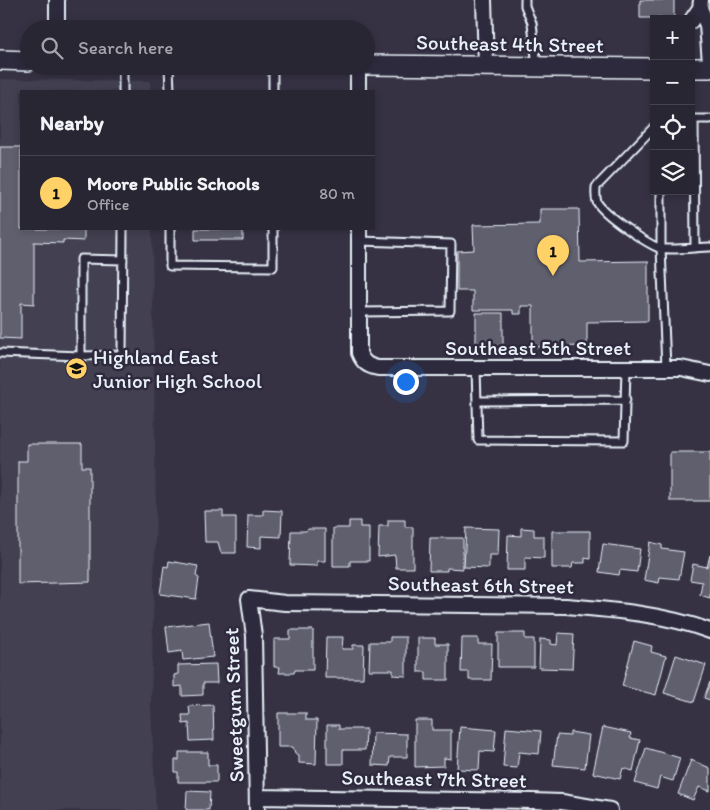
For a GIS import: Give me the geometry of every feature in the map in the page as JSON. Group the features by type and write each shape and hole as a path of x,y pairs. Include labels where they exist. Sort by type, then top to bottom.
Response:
{"main road":[{"path":"0,60 20,61"},
{"name":"Southeast 4th Street","path":"375,65 650,68"},
{"path":"695,68 710,68"}],"street":[{"path":"57,0 57,20"},
{"path":"484,0 486,66"},
{"path":"695,15 701,4"},
{"path":"701,4 707,25 710,63"},
{"path":"358,75 358,90"},
{"path":"358,312 359,235"},
{"name":"Southeast 5th Street","path":"358,312 359,353 366,364 378,368 681,368 710,374"},
{"name":"Southeast 6th Street","path":"249,599 285,603 565,606 608,609 660,617 710,631"},
{"name":"Sweetgum Street","path":"249,599 254,636 257,803"},
{"name":"Southeast 7th Street","path":"257,803 532,801 571,803 610,810"}],"lane":[{"path":"525,0 525,6 532,23 537,66"},
{"path":"123,75 123,90"},
{"path":"170,75 170,90"},
{"path":"273,75 273,90"},
{"path":"695,119 710,119"},
{"path":"650,131 596,186 595,196 602,209 642,240 661,248 710,247"},
{"path":"693,150 695,247"},
{"path":"661,195 661,248 666,368"},
{"path":"0,353 81,356 122,355 123,230"},
{"path":"170,230 170,266 264,267 273,267 273,230"},
{"path":"358,312 450,311 452,244 359,235"},
{"path":"81,356 81,259 122,260"},
{"path":"476,368 478,440 624,441 626,368"},
{"path":"477,401 626,400"}],"shaded area":[{"name":"Highland East Junior High School","path":"0,79 150,81 150,90 20,90 20,230 152,230 156,509 151,705 156,810 0,810"}],"building":[{"path":"640,0 674,0 674,15 650,15 650,18 640,18"},
{"path":"0,147 20,147 20,230 84,230 84,241 63,240 63,243 34,242 34,304 21,303 21,339 0,338"},
{"path":"540,209 579,209 580,262 648,261 648,321 587,322 587,346 533,347 533,306 521,306 521,314 513,314 513,310 473,310 473,291 457,291 457,251 474,250 473,225 540,224"},
{"path":"195,230 243,230 243,240 195,240"},
{"path":"476,313 503,313 503,354 476,354"},
{"path":"27,444 82,444 82,467 90,467 90,582 18,584 18,461 27,461"},
{"path":"670,452 710,452 710,501 670,501"},
{"path":"263,510 282,511 281,537 261,536 261,548 247,547 248,515 263,515"},
{"path":"204,511 223,511 223,517 236,517 236,553 221,553 218,542 205,542"},
{"path":"388,520 405,520 405,527 413,527 413,568 396,568 395,555 378,557 379,526 388,526"},
{"path":"349,521 360,521 360,527 369,527 369,561 350,561 350,566 333,566 333,528 349,528"},
{"path":"466,528 499,529 498,555 489,555 489,568 464,567"},
{"path":"521,528 534,529 534,536 544,536 544,558 525,557 525,570 507,570 508,535 521,536"},
{"path":"308,529 325,529 325,561 317,561 317,566 290,565 291,531 306,531"},
{"path":"552,531 590,531 590,559 585,558 585,563 573,563 572,568 552,568"},
{"path":"430,538 463,538 463,569 447,568 447,571 429,571"},
{"path":"650,542 662,545 662,549 684,552 679,579 660,577 659,583 644,580"},
{"path":"603,544 640,549 637,572 620,570 619,575 599,572"},
{"path":"710,555 710,598 700,595 702,582 690,580 693,564 707,567"},
{"path":"169,561 198,566 196,576 199,578 196,599 160,594 164,566 168,567"},
{"path":"209,622 213,657 183,660 182,651 169,653 166,627"},
{"path":"290,630 313,630 313,670 295,670 294,673 279,673 280,667 274,667 274,639 290,639"},
{"path":"498,633 525,633 525,639 534,639 534,667 498,667"},
{"path":"558,633 574,634 572,669 539,668 540,639 551,640 551,644 557,645"},
{"path":"326,637 343,637 342,649 353,649 353,645 364,645 363,678 325,678"},
{"path":"390,637 406,637 406,676 393,675 393,670 369,670 370,642 390,642"},
{"path":"418,638 435,638 435,644 448,644 448,680 426,680 426,672 418,672"},
{"path":"462,638 478,638 478,644 492,644 491,680 469,680 469,672 461,672"},
{"path":"634,641 652,646 651,652 666,656 656,695 622,686"},
{"path":"676,655 706,665 694,702 664,693"},
{"path":"216,664 217,683 203,683 203,695 182,696 182,686 174,687 174,675 178,674 178,665"},
{"path":"710,682 710,700 704,698"},
{"path":"213,705 214,740 190,741 189,723 183,724 182,715 190,715 189,706"},
{"path":"278,713 306,713 306,720 317,720 316,764 299,763 299,755 295,753 293,747 278,747"},
{"path":"415,720 432,720 432,730 451,730 451,759 444,758 444,766 415,767"},
{"path":"327,725 339,725 339,729 366,729 365,750 343,750 343,764 327,764"},
{"path":"460,727 496,730 494,752 480,751 479,770 457,769"},
{"path":"603,727 631,733 630,738 640,740 633,771 623,768 620,779 593,773"},
{"path":"506,728 541,731 539,754 519,752 517,768 503,767"},
{"path":"570,732 589,735 585,768 553,765 557,735 570,736"},
{"path":"373,733 407,734 407,757 390,757 389,766 372,765"},
{"path":"646,748 680,758 673,781 660,777 657,789 635,783"},
{"path":"179,752 208,752 208,765 217,765 217,782 178,782 178,772 175,772 175,760 179,760"},
{"path":"691,760 710,768 710,791 699,787 693,800 678,794"},
{"path":"187,791 210,792 209,810 186,810"}],"place":[{"name":"Moore Public Schools","path":"553,276"},
{"name":"Highland East Junior High School","path":"77,369"}]}
